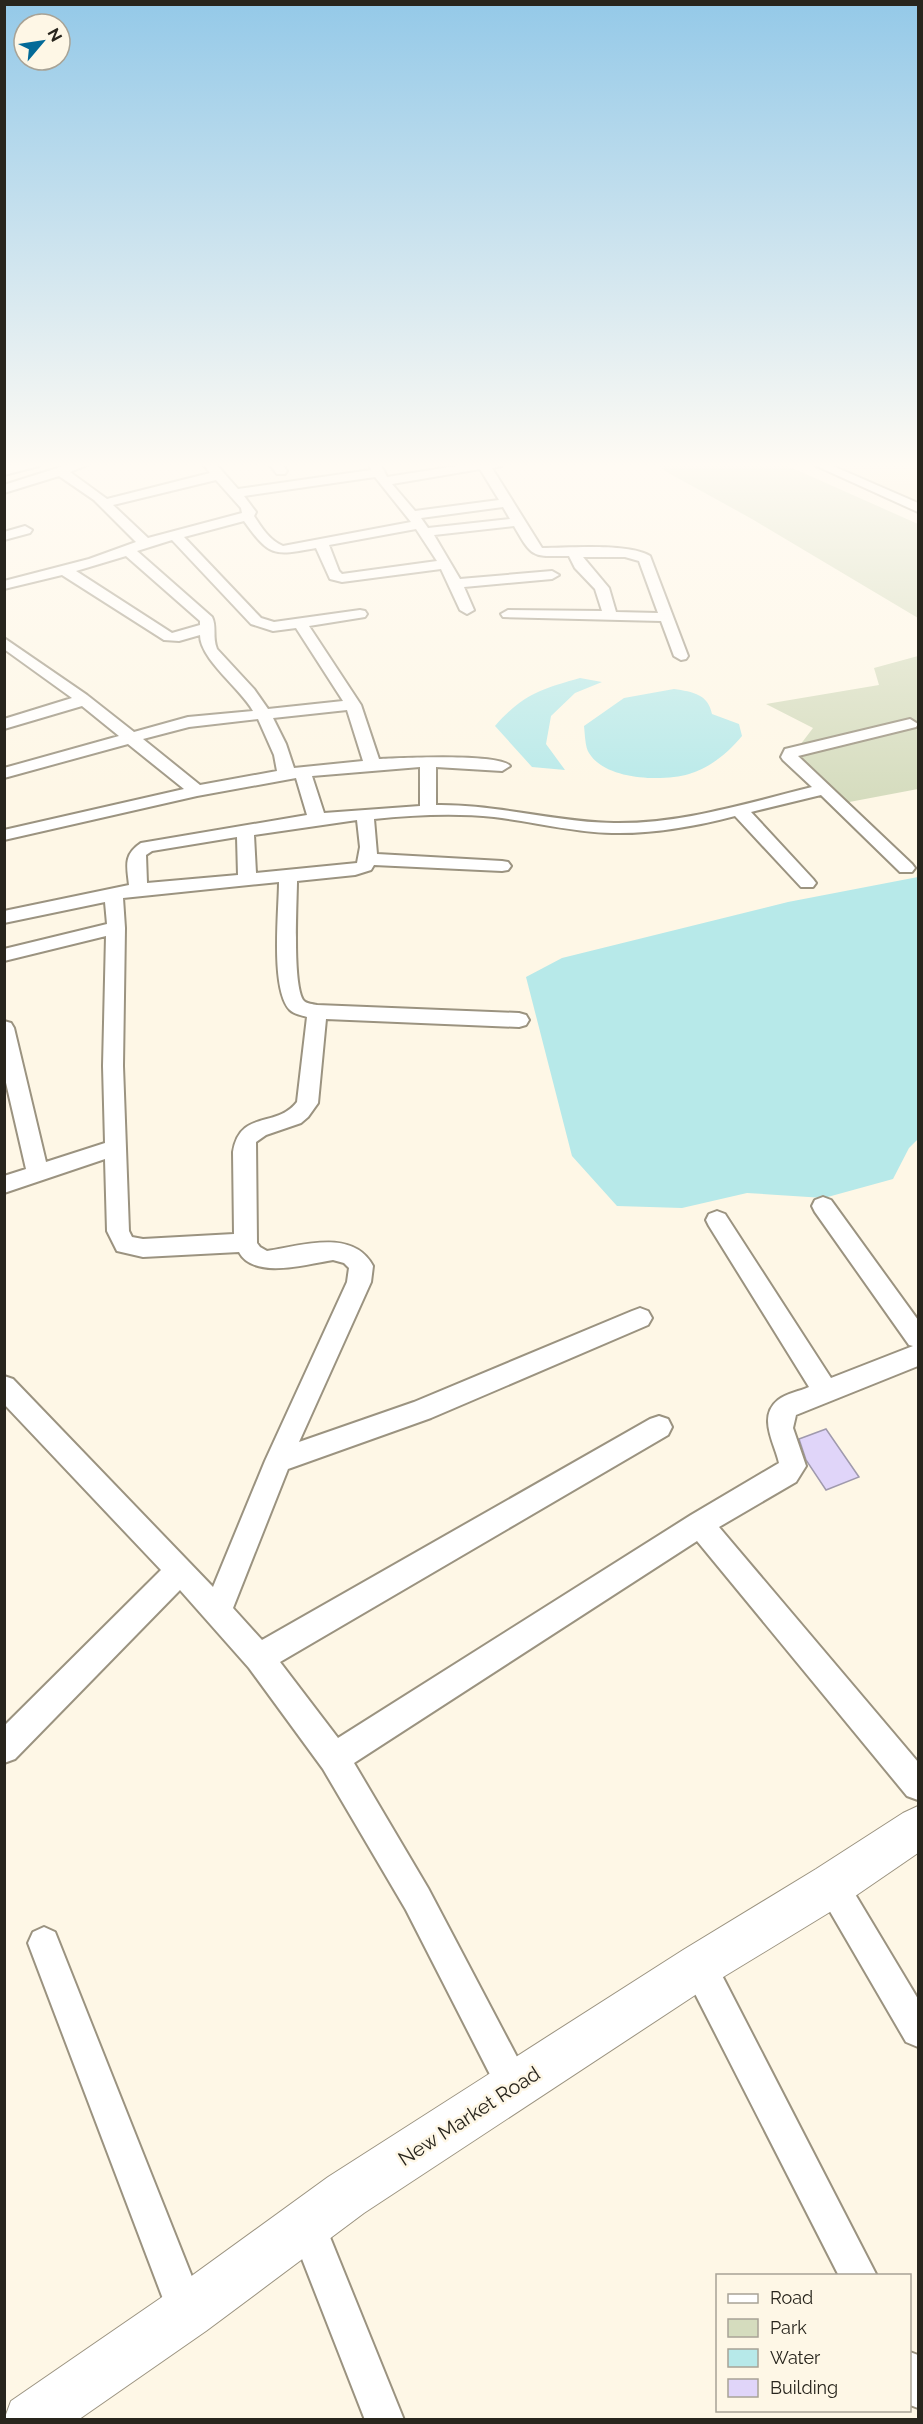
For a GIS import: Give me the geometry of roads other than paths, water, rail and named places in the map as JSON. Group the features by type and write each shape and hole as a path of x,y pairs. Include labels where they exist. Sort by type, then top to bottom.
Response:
{"street":[{"path":"4,585 40,576"},
{"path":"74,576 169,637 179,638 209,627"},
{"path":"159,576 202,613 207,620 209,627 207,642 210,650 249,693 317,819"},
{"path":"214,576 256,621 273,627 360,615"},
{"path":"335,576 342,578 356,576"},
{"path":"454,576 467,610"},
{"path":"458,583 530,576"},
{"path":"591,576 602,588 609,615"},
{"path":"651,576 681,656"},
{"path":"508,614 666,617"},
{"path":"300,623 353,705 372,764"},
{"path":"4,642 82,698 197,791"},
{"path":"4,664 27,657"},
{"path":"4,724 75,704 82,698"},
{"path":"4,773 188,722 353,705"},
{"path":"906,868 789,757 790,752 910,724"},
{"path":"428,762 428,810"},
{"path":"4,835 197,791 294,773 372,764 428,762 502,766"},
{"path":"138,889 136,863 138,853 147,847 317,819 428,810 493,812 582,826 615,828 681,823 740,811 824,789"},
{"path":"740,811 807,883"},
{"path":"4,916 138,889 355,870 365,866 368,859 369,842 365,815"},
{"path":"245,830 247,878"},
{"path":"368,859 502,866"},
{"path":"288,875 289,980 293,1000 299,1008 317,1012 519,1020"},
{"path":"114,893 116,928 113,1066 118,1231 125,1245 143,1248 246,1243"},
{"path":"4,955 116,928"},
{"path":"217,1612 278,1461 359,1282 361,1266 351,1255 333,1251 265,1260 252,1254 246,1243 244,1152 247,1138 255,1131 294,1118 303,1112 307,1103 317,1012"},
{"path":"4,1028 38,1174"},
{"path":"4,1185 117,1147"},
{"path":"823,1206 918,1338"},
{"path":"717,1220 826,1392"},
{"path":"278,1461 431,1407 640,1318"},
{"path":"334,1758 700,1524 787,1474 793,1466 791,1452 779,1424 781,1414 788,1407 918,1355"},
{"path":"4,1387 180,1570 259,1658 305,1723 334,1758 417,1899 514,2086"},
{"path":"259,1658 659,1427"},
{"path":"700,1524 918,1785"},
{"path":"4,1748 180,1570"},
{"name":"New Market Road","path":"30,2420 187,2312 306,2223 699,1966 832,1885 918,1828"},
{"path":"832,1885 918,2030"},
{"path":"44,1943 187,2312"},
{"path":"699,1966 858,2274"},
{"path":"306,2223 385,2420"}],"water":[{"path":"580,678 602,682 575,693 551,716 546,744 565,770 532,767 495,726 514,707 533,694"},
{"path":"674,689 699,695 707,702 712,714 739,724 742,736 712,764 678,777 635,777 608,769 589,753 584,726 624,698"},
{"path":"918,877 918,1139 909,1148 893,1179 824,1198 747,1193 682,1208 617,1206 572,1156 526,977 562,958 788,902"}]}
